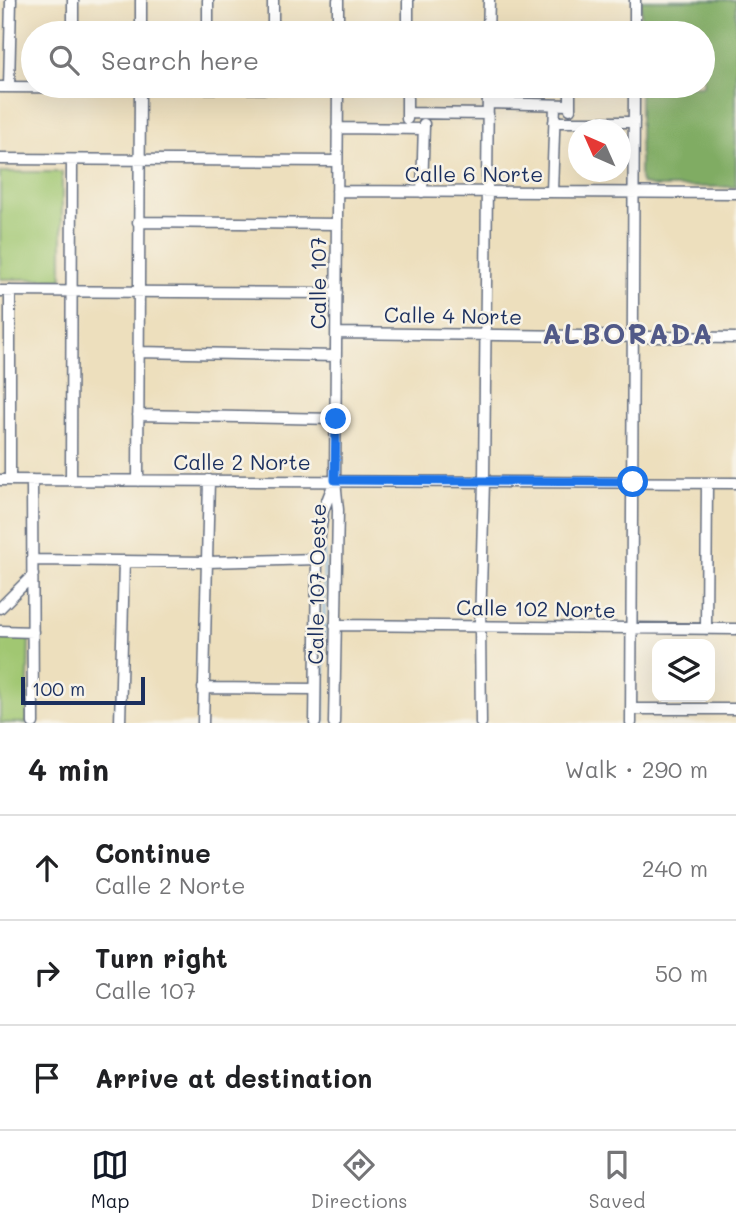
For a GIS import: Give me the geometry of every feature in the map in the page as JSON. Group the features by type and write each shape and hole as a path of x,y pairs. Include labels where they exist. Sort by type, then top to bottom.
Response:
{"street":[{"path":"4,87 11,0"},
{"path":"73,0 73,21"},
{"path":"141,0 141,21"},
{"path":"208,0 208,21"},
{"path":"273,0 273,21"},
{"path":"338,0 338,21"},
{"path":"408,0 408,21"},
{"path":"488,21 489,0"},
{"path":"635,0 635,21"},
{"path":"138,481 140,98"},
{"name":"Calle 107","path":"335,480 338,98"},
{"path":"407,98 407,129"},
{"path":"481,723 488,98"},
{"path":"570,98 570,119"},
{"path":"631,723 634,98"},
{"path":"552,192 555,105"},
{"path":"407,113 570,105"},
{"path":"422,192 424,113"},
{"path":"554,122 568,123"},
{"path":"337,128 424,129"},
{"path":"0,159 337,161"},
{"path":"71,480 72,160"},
{"name":"Calle 6 Norte","path":"337,191 736,193"},
{"path":"138,222 337,224"},
{"path":"5,480 5,291 337,293"},
{"name":"Calle 4 Norte","path":"337,333 736,338"},
{"path":"138,352 336,355"},
{"path":"138,415 336,419"},
{"name":"Calle 2 Norte","path":"5,480 736,483"},
{"path":"32,480 33,723"},
{"path":"203,723 209,480"},
{"name":"Calle 107 Oeste","path":"315,723 317,559 323,511 335,480"},
{"name":"Calle 107 Oeste","path":"334,723 338,510 335,480"},
{"path":"706,629 707,483"},
{"path":"33,560 207,562 317,559"},
{"path":"120,723 124,561"},
{"path":"0,608 33,575"},
{"name":"Calle 102 Norte","path":"335,625 736,629"},
{"path":"0,631 33,632"},
{"path":"203,688 315,688"},
{"path":"631,709 736,709"}],"green space":[{"path":"641,0 736,0 736,187 655,187 642,184 640,98 715,98 715,21 641,21"},
{"path":"0,172 62,172 62,279 0,279"},
{"path":"29,638 27,723 0,723 0,639"}],"waterway":[{"path":"327,524 329,510"},
{"path":"324,548 324,723"}],"district":[{"name":"ALBORADA","path":"628,333"}],"route":[{"path":"336,419 335,480 633,482"}]}
